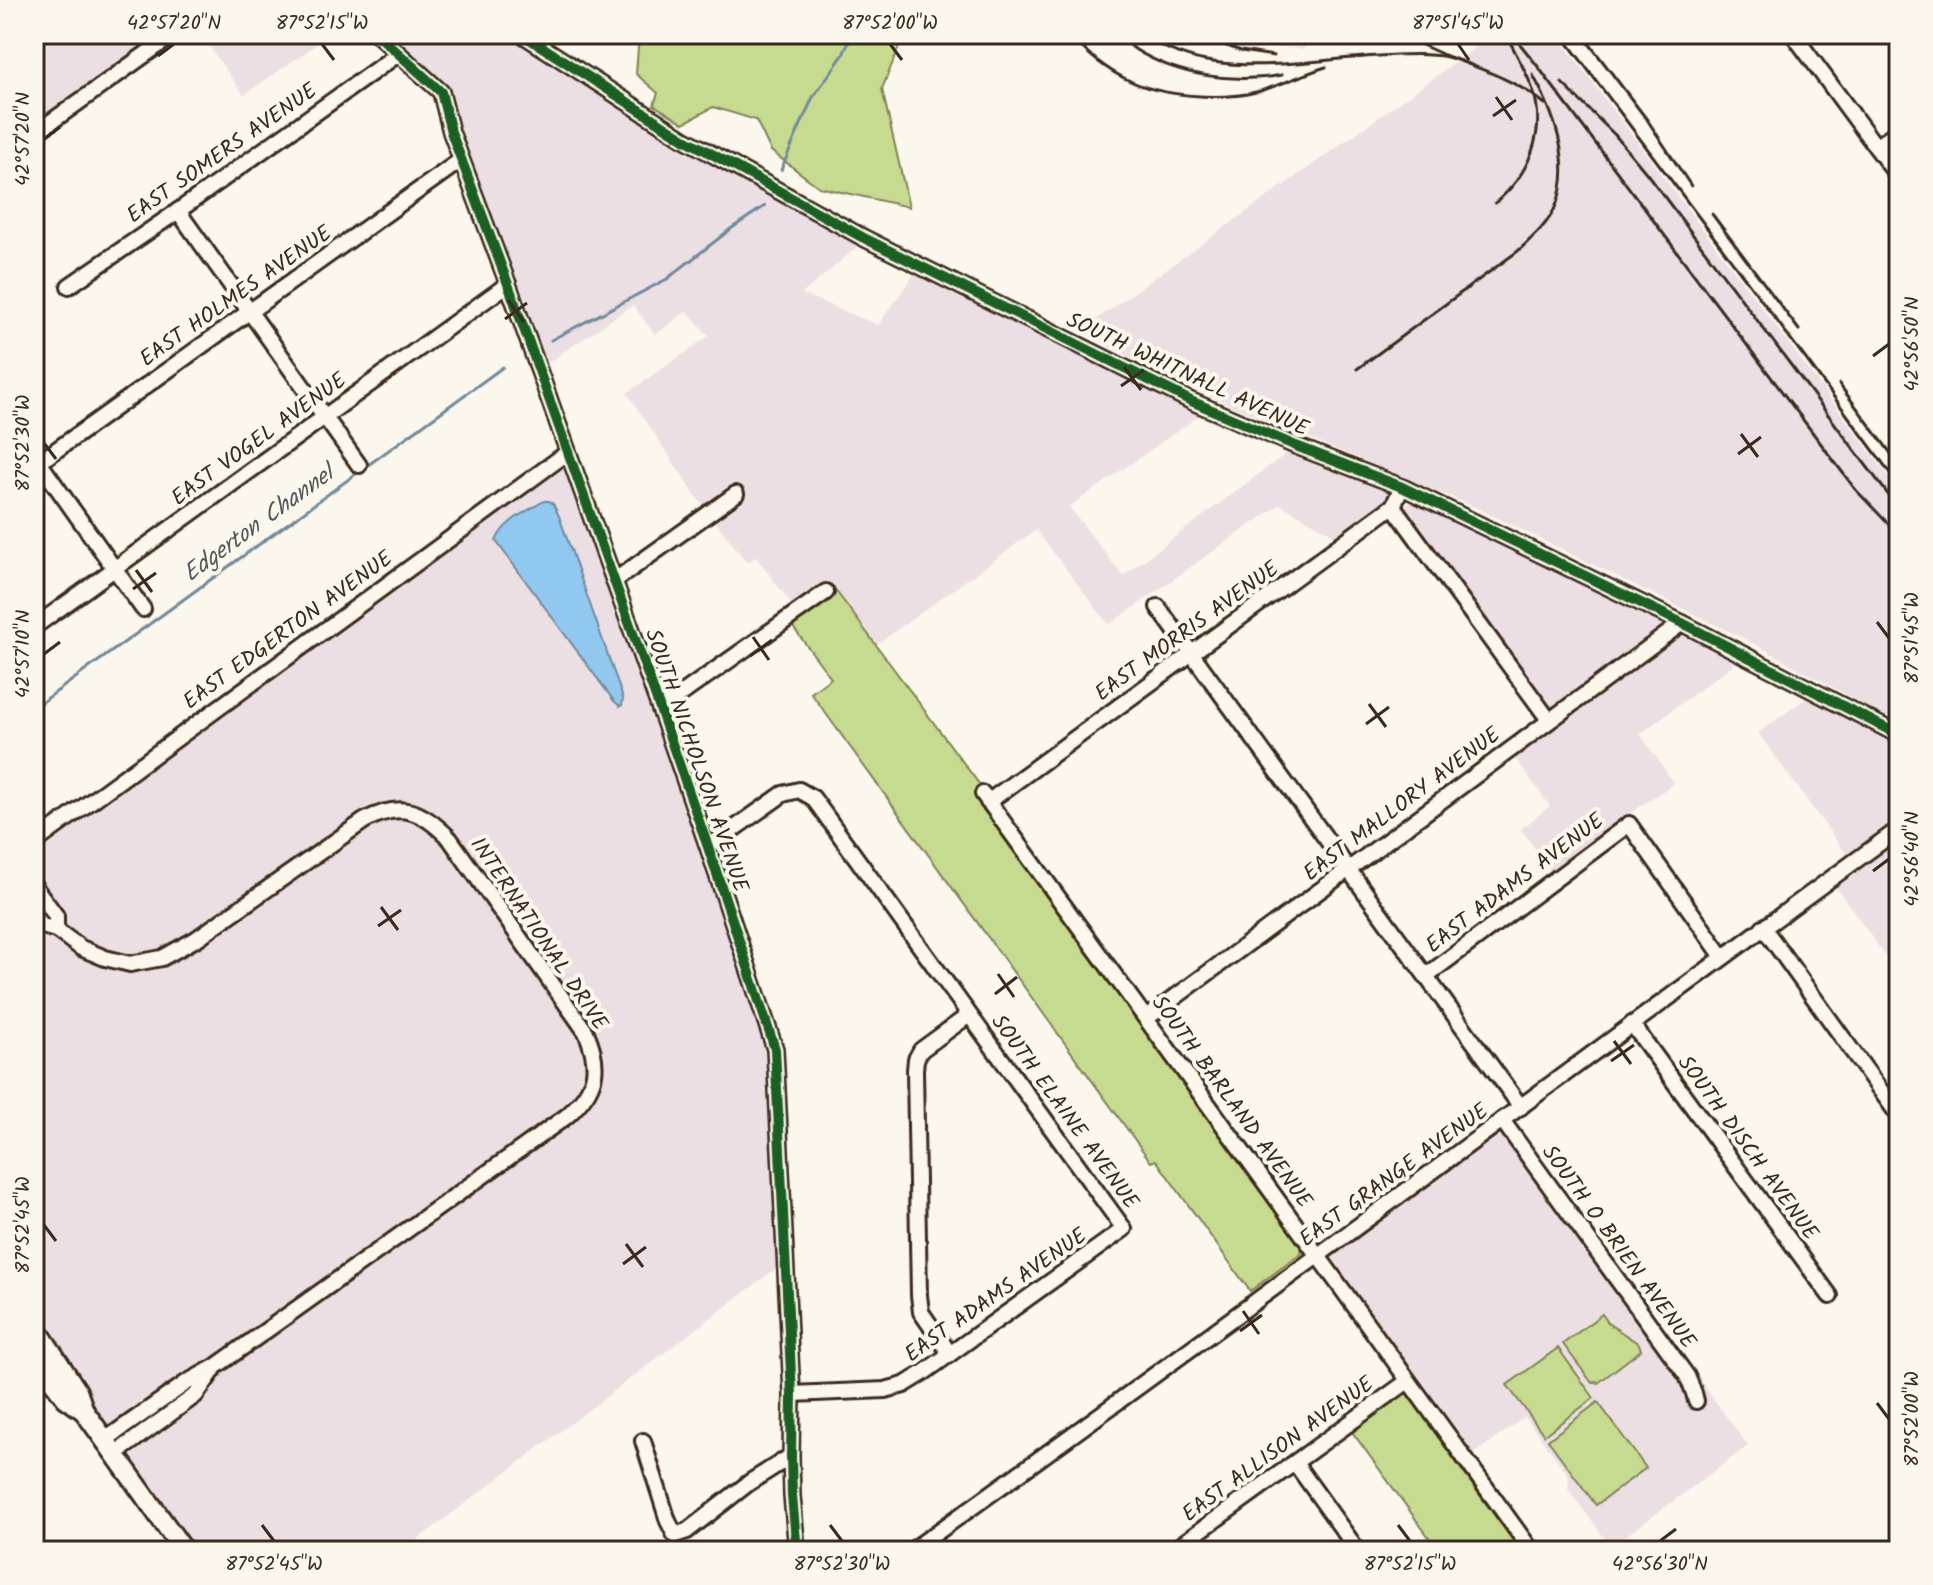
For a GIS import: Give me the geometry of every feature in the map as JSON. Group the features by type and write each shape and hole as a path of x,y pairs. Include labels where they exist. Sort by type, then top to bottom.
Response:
{"main road":[{"path":"34,1325 77,1391 84,1411 184,1551"},
{"path":"34,1357 66,1398 84,1411"}],"street":[{"path":"34,134 174,34"},
{"name":"SOUTH NICHOLSON AVENUE","path":"377,34 441,92 451,132 660,709 775,1049 797,1551"},
{"name":"SOUTH WHITNALL AVENUE","path":"522,34 683,138 875,244 1197,404 1402,487 1682,623 1899,735"},
{"path":"1798,36 1899,178"},
{"name":"EAST SOMERS AVENUE","path":"69,286 398,54"},
{"path":"1876,147 1899,130"},
{"name":"EAST HOLMES AVENUE","path":"36,461 461,160"},
{"path":"178,211 359,465"},
{"name":"EAST VOGEL AVENUE","path":"34,627 508,284"},
{"name":"EAST EDGERTON AVENUE","path":"34,843 567,453"},
{"path":"36,461 143,609"},
{"name":"EAST MORRIS AVENUE","path":"985,798 1192,654 1393,506 1402,487"},
{"path":"614,581 736,494"},
{"path":"1393,506 1549,720"},
{"path":"660,709 826,592"},
{"path":"1158,607 1521,1107"},
{"name":"EAST MALLORY AVENUE","path":"1147,1018 1682,623"},
{"name":"SOUTH ELAINE AVENUE","path":"708,847 783,794 799,790 813,798 1124,1229"},
{"name":"SOUTH BARLAND AVENUE","path":"985,798 1532,1551"},
{"name":"INTERNATIONAL DRIVE","path":"34,916 42,926 56,930 81,948 124,964 162,958 196,939 364,821 402,809 423,816 450,839 586,1032 595,1062 592,1084 585,1097 567,1116 215,1367 186,1383 110,1447"},
{"name":"EAST ADAMS AVENUE","path":"1426,976 1629,824 1723,957"},
{"name":"EAST GRANGE AVENUE","path":"911,1551 1318,1257 1899,829"},
{"path":"34,886 56,916 56,930"},
{"path":"1763,927 1899,1116"},
{"path":"950,1354 921,1312 915,1070 921,1050 969,1015"},
{"name":"SOUTH DISCH AVENUE","path":"1632,1024 1830,1296"},
{"name":"SOUTH O BRIEN AVENUE","path":"1502,1120 1687,1376 1696,1401"},
{"name":"EAST ADAMS AVENUE","path":"792,1394 885,1390 904,1385 1124,1229"},
{"name":"EAST ALLISON AVENUE","path":"1172,1551 1408,1381"},
{"path":"643,1441 675,1535 687,1531 750,1482 791,1456"},
{"path":"1295,1463 1358,1551"}],"shaded area":[{"path":"34,34 174,34 34,134"},
{"path":"200,34 332,34 244,95"},
{"path":"377,34 522,34 579,79 672,139 861,244 802,294 878,325 916,272 1202,414 1069,507 1123,576 1296,446 1402,487 1393,506 1345,541 1280,504 1109,625 1036,530 876,645 836,591 829,596 821,585 792,605 756,557 747,563 694,493 627,393 709,336 687,311 655,335 633,305 546,364 459,127 451,132 441,92"},
{"path":"1238,34 1325,34 1303,49 1250,43"},
{"path":"1463,34 1556,34 1899,490 1899,724 1751,642 1477,508 1232,406 1111,348 1083,329 1474,49"},
{"path":"567,453 775,1049 786,1261 402,1551 184,1551 34,1325 34,843"},
{"path":"1414,501 1742,658 1640,734 1674,783 1553,874 1521,829 1550,806 1513,755 1558,722 1404,510 1407,504"},
{"path":"1812,694 1899,740 1899,975 1833,883 1855,866 1758,733"},
{"path":"1502,1133 1506,1134 1684,1379 1694,1372 1748,1446 1611,1547 1568,1489 1565,1470 1525,1417 1474,1454 1333,1259 1339,1249"}],"green space":[{"path":"639,34 902,34 882,89 909,207 819,187 771,151 756,120 713,107 684,123 654,105 658,93 636,74"},
{"path":"836,591 985,792 978,799 1301,1246 1302,1253 1250,1291 1156,1160 1151,1162 811,693 831,678 790,623"},
{"path":"1602,1314 1609,1324 1639,1344 1641,1350 1598,1383 1592,1383 1563,1344"},
{"path":"1558,1348 1594,1398 1544,1435 1507,1385"},
{"path":"1402,1393 1407,1394 1520,1551 1439,1551 1350,1429"},
{"path":"1598,1402 1646,1468 1596,1505 1548,1440"}],"water":[{"path":"544,501 553,504 559,516 623,698 620,706 496,541 510,523"}],"waterway":[{"name":"Edgerton Channel","path":"781,170 813,97 843,55 852,34"},
{"name":"Edgerton Channel","path":"551,340 667,279 765,206"},
{"name":"Edgerton Channel","path":"34,708 503,367"}],"railway":[{"path":"1069,34 1096,60 1120,76 1173,93 1242,95 1326,67"},
{"path":"1117,34 1152,59 1188,72 1245,79 1282,75"},
{"path":"1138,34 1183,55 1234,64 1430,55 1471,65"},
{"path":"1194,34 1241,51 1274,56"},
{"path":"1398,34 1510,81 1545,104"},
{"path":"1512,34 1855,489 1899,535"},
{"path":"1561,34 1899,485"},
{"path":"1582,34 1648,121 1691,186"},
{"path":"1495,203 1525,167 1532,152 1538,122 1533,90 1511,44"},
{"path":"1357,369 1518,251 1552,214 1563,174 1562,157 1554,122 1533,75"},
{"path":"1562,83 1615,135 1648,175 1899,509"},
{"path":"1712,214 1799,330"},
{"path":"1839,384 1899,464"}],"cycle path":[{"path":"377,34 441,92 451,132 660,709 775,1049 792,1394 792,1496 797,1551"},
{"path":"522,34 683,138 862,237 1191,401 1402,487 1682,623 1899,735"}]}
